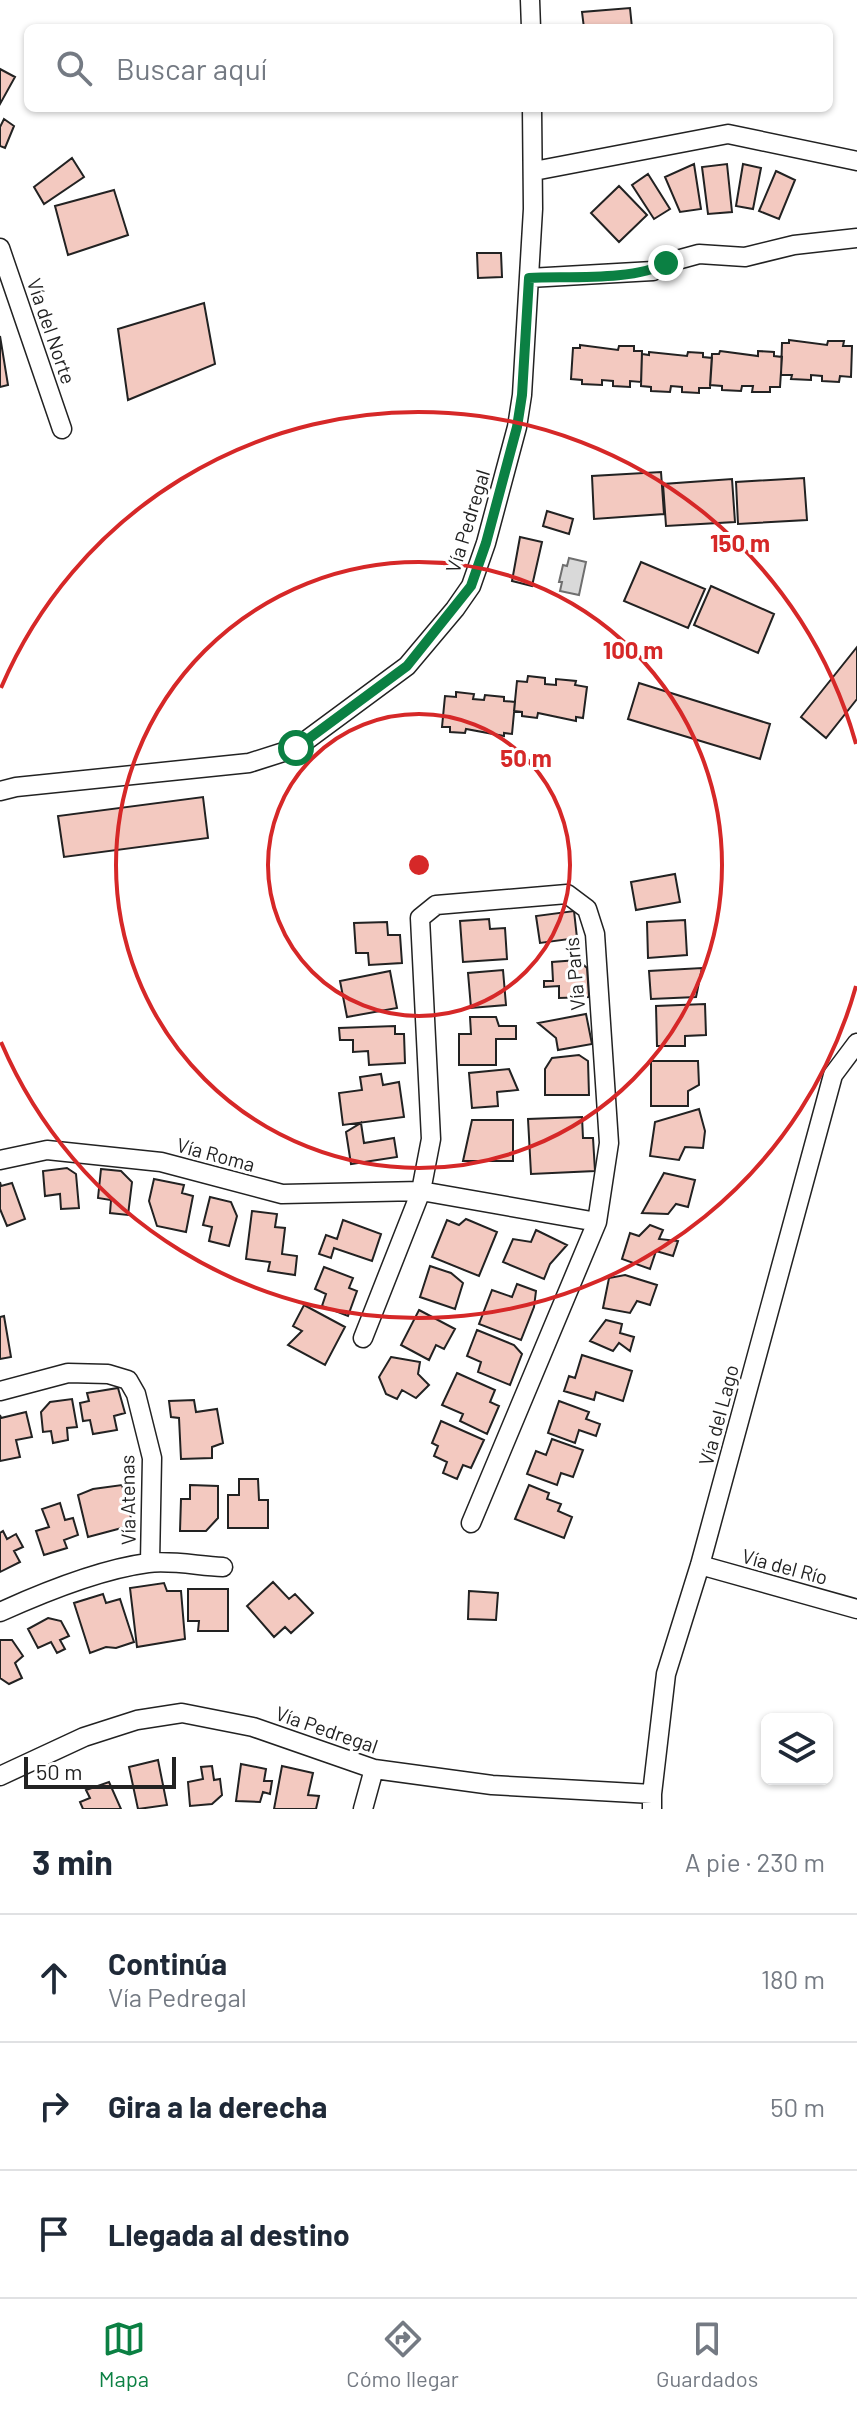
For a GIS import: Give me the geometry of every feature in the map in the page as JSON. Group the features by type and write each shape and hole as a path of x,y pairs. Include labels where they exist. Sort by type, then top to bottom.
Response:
{"street":[{"path":"530,0 531,24"},
{"name":"Vía Pedregal","path":"0,791 249,763 296,748 407,666 471,586 486,543 517,427 522,395 534,171 532,112"},
{"path":"534,171 728,134 857,161"},
{"path":"529,278 640,273 699,254 745,257 794,245 857,238"},
{"name":"Vía del Norte","path":"0,248 62,429"},
{"name":"Vía París","path":"363,1338 421,1191 431,1139 420,918 436,905 567,894 587,909 595,934 609,1143 597,1222 471,1523"},
{"name":"Vía del Lago","path":"652,1801 666,1674 700,1565 833,1075 857,1043"},
{"name":"Vía Roma","path":"0,1160 47,1150 161,1162 282,1194 421,1191 597,1222"},
{"name":"Vía Atenas","path":"0,1391 68,1373 108,1374 128,1380 136,1394 152,1458 150,1562"},
{"path":"0,1612 69,1584 150,1562 223,1567"},
{"name":"Vía del Río","path":"700,1565 857,1609"},
{"name":"Vía Pedregal","path":"0,1776 84,1737 137,1720 182,1713 253,1727 374,1769 492,1785 652,1801"},
{"path":"363,1809 374,1769"}],"shaded area":[{"path":"569,558 586,562 579,595 560,591 563,565 567,566"}],"building":[{"path":"630,8 632,24 584,24 582,12"},
{"path":"0,69 15,77 0,104"},
{"path":"4,119 14,126 5,148 0,146 0,127"},
{"path":"72,158 84,177 44,204 34,187"},
{"path":"694,164 701,209 680,212 665,177"},
{"path":"727,164 732,212 708,214 702,167"},
{"path":"743,164 761,168 753,209 736,206"},
{"path":"776,171 795,180 779,219 759,211"},
{"path":"648,174 670,209 654,219 632,185"},
{"path":"619,186 647,215 619,242 591,213"},
{"path":"114,190 128,235 68,255 55,206"},
{"path":"477,253 501,253 502,277 478,278"},
{"path":"204,303 215,364 128,400 118,329"},
{"path":"0,336 8,385 0,387"},
{"path":"789,340 827,345 828,341 844,341 843,346 852,346 851,377 840,376 839,382 822,381 822,376 811,375 811,380 781,375 782,343 789,343"},
{"path":"580,345 618,350 619,346 634,346 634,351 642,351 641,382 630,381 630,387 613,386 613,381 602,380 602,385 582,384 582,380 571,379 573,348 580,348"},
{"path":"720,351 758,356 758,351 774,352 774,356 782,357 780,387 770,387 770,392 752,392 753,386 742,386 741,391 722,390 722,386 710,385 712,354 719,354"},
{"path":"649,352 687,356 688,352 703,353 703,357 712,358 710,388 699,388 699,393 682,392 682,387 671,386 670,392 651,391 651,387 641,386 642,354 649,355"},
{"path":"661,472 664,514 594,519 592,476"},
{"path":"804,478 807,520 738,524 736,482"},
{"path":"732,479 735,522 666,526 663,484"},
{"path":"547,511 573,519 569,534 543,526"},
{"path":"520,537 542,542 532,586 512,581"},
{"path":"641,562 705,589 688,628 624,601"},
{"path":"711,586 774,614 758,653 694,625"},
{"path":"857,647 857,699 826,738 801,717"},
{"path":"528,676 545,678 545,684 556,685 556,679 576,681 575,685 587,687 583,718 576,717 576,721 538,713 537,718 522,716 522,712 514,711 517,681 527,682"},
{"path":"639,683 770,724 760,759 628,719"},
{"path":"456,692 474,694 473,699 484,700 485,695 515,702 512,734 504,733 504,736 466,729 465,733 450,732 450,727 442,727 445,696 456,697"},
{"path":"203,797 208,838 64,857 58,816"},
{"path":"675,874 680,902 636,910 631,882"},
{"path":"574,911 577,938 540,943 536,916"},
{"path":"489,919 490,929 505,928 507,959 463,962 460,921"},
{"path":"685,920 687,955 648,958 647,922"},
{"path":"387,922 388,935 400,935 402,963 369,965 368,953 356,953 354,923"},
{"path":"578,960 587,968 589,997 559,998 559,986 544,987 544,981 553,981 552,962"},
{"path":"702,968 696,997 651,999 649,971"},
{"path":"503,970 506,1005 471,1008 468,973"},
{"path":"390,971 397,1008 347,1017 340,981"},
{"path":"705,1004 706,1035 685,1036 685,1046 657,1046 656,1006"},
{"path":"586,1014 592,1044 558,1050 556,1038 538,1023"},
{"path":"470,1017 496,1017 499,1026 516,1026 516,1039 496,1039 496,1065 459,1065 459,1034 471,1034"},
{"path":"395,1026 395,1034 404,1034 405,1063 369,1065 368,1051 353,1052 353,1040 340,1040 339,1028"},
{"path":"579,1055 588,1061 589,1095 545,1095 545,1069 552,1058"},
{"path":"651,1061 698,1061 699,1085 688,1091 688,1106 651,1106"},
{"path":"509,1069 518,1090 497,1092 498,1106 472,1108 469,1073"},
{"path":"381,1074 383,1085 399,1082 404,1117 343,1125 339,1093 362,1090 360,1077"},
{"path":"699,1109 705,1131 703,1148 685,1147 679,1160 650,1156 655,1122"},
{"path":"582,1117 583,1138 593,1138 595,1171 531,1174 528,1119"},
{"path":"472,1120 513,1120 513,1161 463,1161"},
{"path":"361,1123 364,1143 394,1138 397,1157 351,1164 346,1132"},
{"path":"67,1168 76,1174 79,1208 61,1209 60,1194 45,1196 43,1171"},
{"path":"101,1169 121,1171 132,1182 128,1215 110,1213 111,1200 98,1198"},
{"path":"664,1173 695,1180 688,1207 676,1204 668,1214 642,1213"},
{"path":"154,1179 184,1185 182,1193 193,1196 186,1232 157,1226 149,1201"},
{"path":"0,1182 1,1186 12,1183 25,1219 7,1226 0,1209"},
{"path":"210,1197 231,1202 237,1216 229,1246 209,1241 212,1227 203,1225"},
{"path":"252,1211 277,1214 275,1227 285,1228 282,1254 297,1256 295,1275 268,1271 270,1262 246,1259"},
{"path":"466,1219 497,1232 479,1276 432,1257 447,1220 459,1225"},
{"path":"343,1220 381,1234 372,1261 334,1248 331,1258 319,1254 326,1235 337,1239"},
{"path":"650,1225 663,1230 659,1239 678,1241 673,1256 656,1251 650,1269 622,1259 630,1233 639,1236"},
{"path":"536,1230 567,1245 550,1264 544,1279 503,1262 513,1239 531,1242"},
{"path":"430,1266 451,1273 463,1283 455,1309 420,1297"},
{"path":"324,1267 353,1278 349,1288 357,1291 348,1316 322,1306 326,1294 315,1289"},
{"path":"625,1275 657,1285 650,1305 637,1301 630,1313 603,1308 609,1278"},
{"path":"517,1284 536,1291 534,1307 521,1340 479,1324 492,1290 512,1297"},
{"path":"304,1305 345,1327 325,1365 288,1345 302,1331 293,1326"},
{"path":"419,1310 455,1329 444,1349 436,1345 429,1360 401,1345"},
{"path":"4,1316 11,1357 0,1359 0,1317"},
{"path":"606,1320 622,1324 620,1333 634,1337 630,1351 619,1343 613,1351 590,1341"},
{"path":"477,1330 514,1345 522,1354 510,1385 478,1372 481,1362 467,1356"},
{"path":"582,1355 632,1371 623,1401 596,1392 594,1400 564,1391 569,1376 575,1378"},
{"path":"391,1357 420,1362 418,1374 429,1385 416,1398 402,1390 397,1399 386,1394 379,1377"},
{"path":"457,1373 495,1390 490,1402 499,1406 487,1434 460,1421 463,1414 442,1405"},
{"path":"118,1388 125,1413 114,1416 117,1430 93,1434 90,1420 83,1421 80,1403 89,1401 87,1393"},
{"path":"72,1399 77,1427 67,1428 68,1440 53,1443 51,1431 43,1432 41,1412 50,1402"},
{"path":"194,1400 196,1412 217,1409 223,1443 212,1447 212,1458 181,1459 179,1418 171,1417 169,1401"},
{"path":"559,1401 589,1412 586,1419 600,1424 596,1436 579,1430 575,1443 548,1433"},
{"path":"26,1412 32,1437 16,1440 20,1457 0,1461 0,1415 1,1418"},
{"path":"441,1421 484,1440 471,1468 463,1465 457,1479 443,1473 447,1462 434,1456 438,1446 432,1443"},
{"path":"552,1439 583,1450 573,1477 561,1473 557,1485 527,1474 536,1451 546,1455"},
{"path":"239,1479 258,1479 259,1500 268,1500 268,1528 228,1528 228,1495 239,1495"},
{"path":"122,1485 133,1525 88,1537 78,1495 93,1489"},
{"path":"190,1485 218,1486 218,1518 206,1531 180,1531 181,1499 190,1499"},
{"path":"529,1485 549,1493 547,1499 561,1504 558,1511 572,1517 564,1538 515,1519"},
{"path":"60,1503 65,1520 73,1518 78,1535 64,1540 67,1548 44,1555 36,1531 49,1527 42,1509"},
{"path":"3,1531 7,1539 16,1534 23,1547 14,1551 20,1562 0,1572 0,1533"},
{"path":"273,1582 289,1599 295,1594 313,1613 291,1633 285,1627 274,1637 247,1606"},
{"path":"164,1583 167,1591 181,1591 185,1639 137,1647 130,1588"},
{"path":"188,1589 228,1589 228,1631 198,1631 199,1621 188,1621"},
{"path":"469,1591 498,1593 496,1620 468,1619"},
{"path":"103,1594 106,1603 120,1599 134,1642 90,1653 74,1603"},
{"path":"48,1618 61,1621 69,1636 60,1640 65,1649 57,1653 51,1642 38,1648 28,1629"},
{"path":"0,1640 12,1640 23,1656 15,1663 22,1678 9,1684 0,1678"},
{"path":"158,1760 167,1805 138,1809 129,1767"},
{"path":"241,1764 266,1769 264,1781 272,1781 270,1794 263,1792 260,1802 236,1801"},
{"path":"212,1766 214,1780 220,1779 222,1795 212,1804 190,1806 188,1782 203,1779 201,1767"},
{"path":"282,1766 313,1773 308,1795 319,1796 316,1809 274,1809"},
{"path":"109,1782 121,1809 83,1809 80,1802 90,1798 86,1790"}],"route":[{"path":"296,748 407,666 471,586 486,543 517,427 522,395 529,278 628,274 653,271 666,263"}]}
